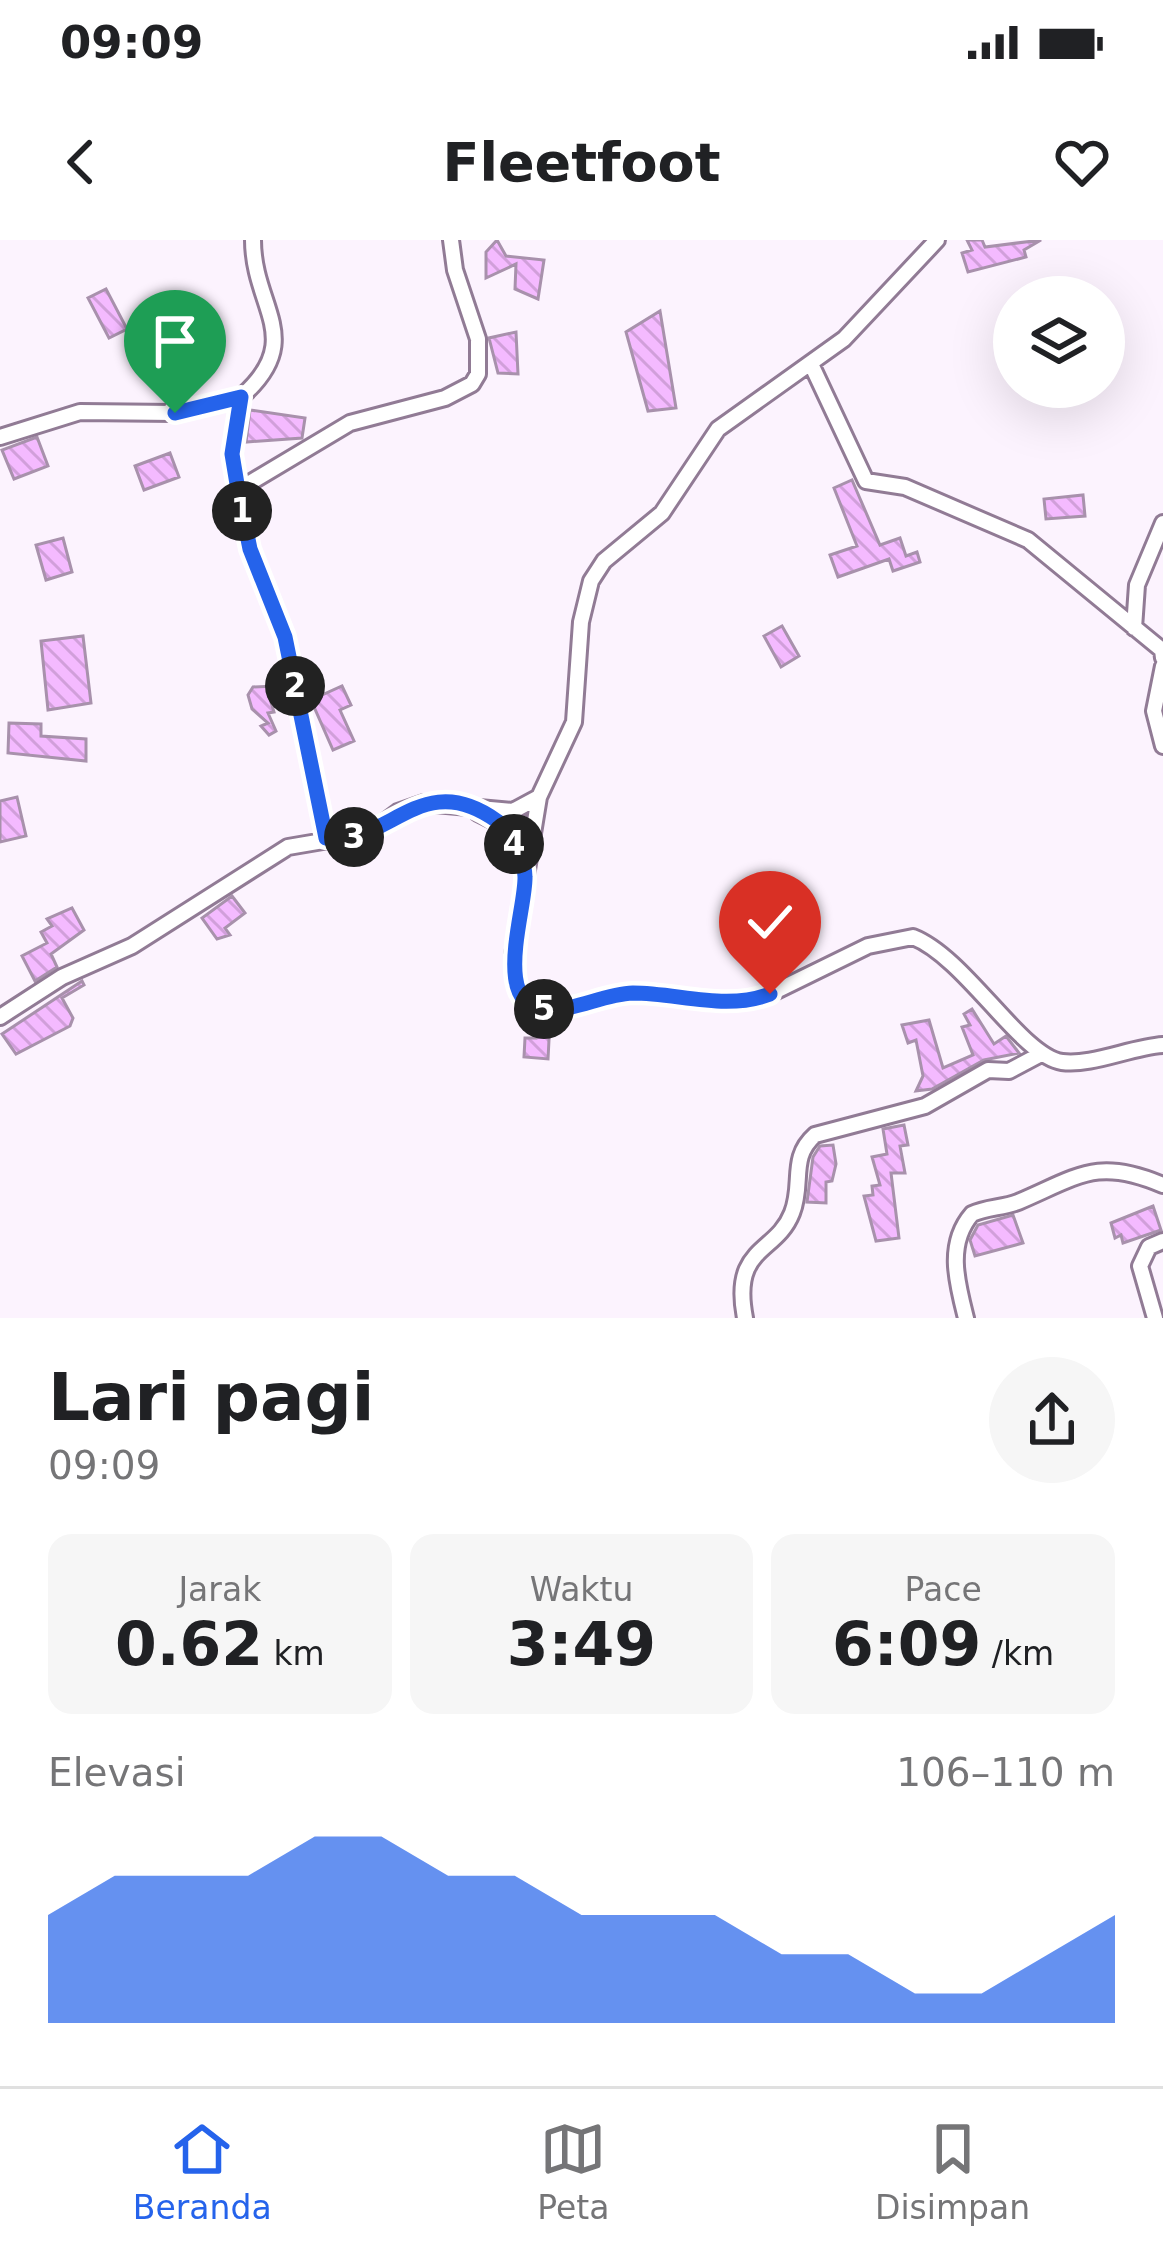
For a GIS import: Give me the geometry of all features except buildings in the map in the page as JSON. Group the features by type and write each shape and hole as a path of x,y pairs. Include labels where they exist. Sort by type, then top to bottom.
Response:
{"street":[{"path":"0,437 80,412 175,413 241,397 261,380 275,352 277,334 253,240"},
{"path":"238,490 350,423 458,394 472,384 478,374 478,339 455,270 451,240"},
{"path":"937,240 844,339 718,429 662,513 626,540 591,581 581,622 574,722 539,797 513,955 519,992 531,1006 552,1010 631,993 753,1000 838,957 913,937 956,965 1041,1054 1070,1063 1163,1045"},
{"path":"811,364 866,481 905,487 1028,540 1162,650 1154,711 1163,746"},
{"path":"241,397 232,454 238,490 250,549 285,637 326,838"},
{"path":"1134,628 1137,585 1163,524"},
{"path":"0,1017 62,977 132,946 288,847 370,833 398,812 424,802 520,810 539,797"},
{"path":"463,806 500,824 526,872"},
{"path":"745,1318 746,1272 754,1252 792,1214 797,1155 803,1145 815,1135 925,1106 988,1070 1010,1071 1041,1054"},
{"path":"966,1318 955,1265 959,1232 972,1214 1012,1205 1090,1169 1133,1172 1163,1185"},
{"path":"1155,1318 1140,1266 1149,1247 1163,1241"}],"route":[{"path":"175,413 241,397 232,454 238,490 250,549 285,637 326,838 341,840 370,833 398,812 424,802 463,806 494,819 511,838 526,872 513,955 519,992 531,1006 552,1010 631,993 735,1002 770,994"}]}
